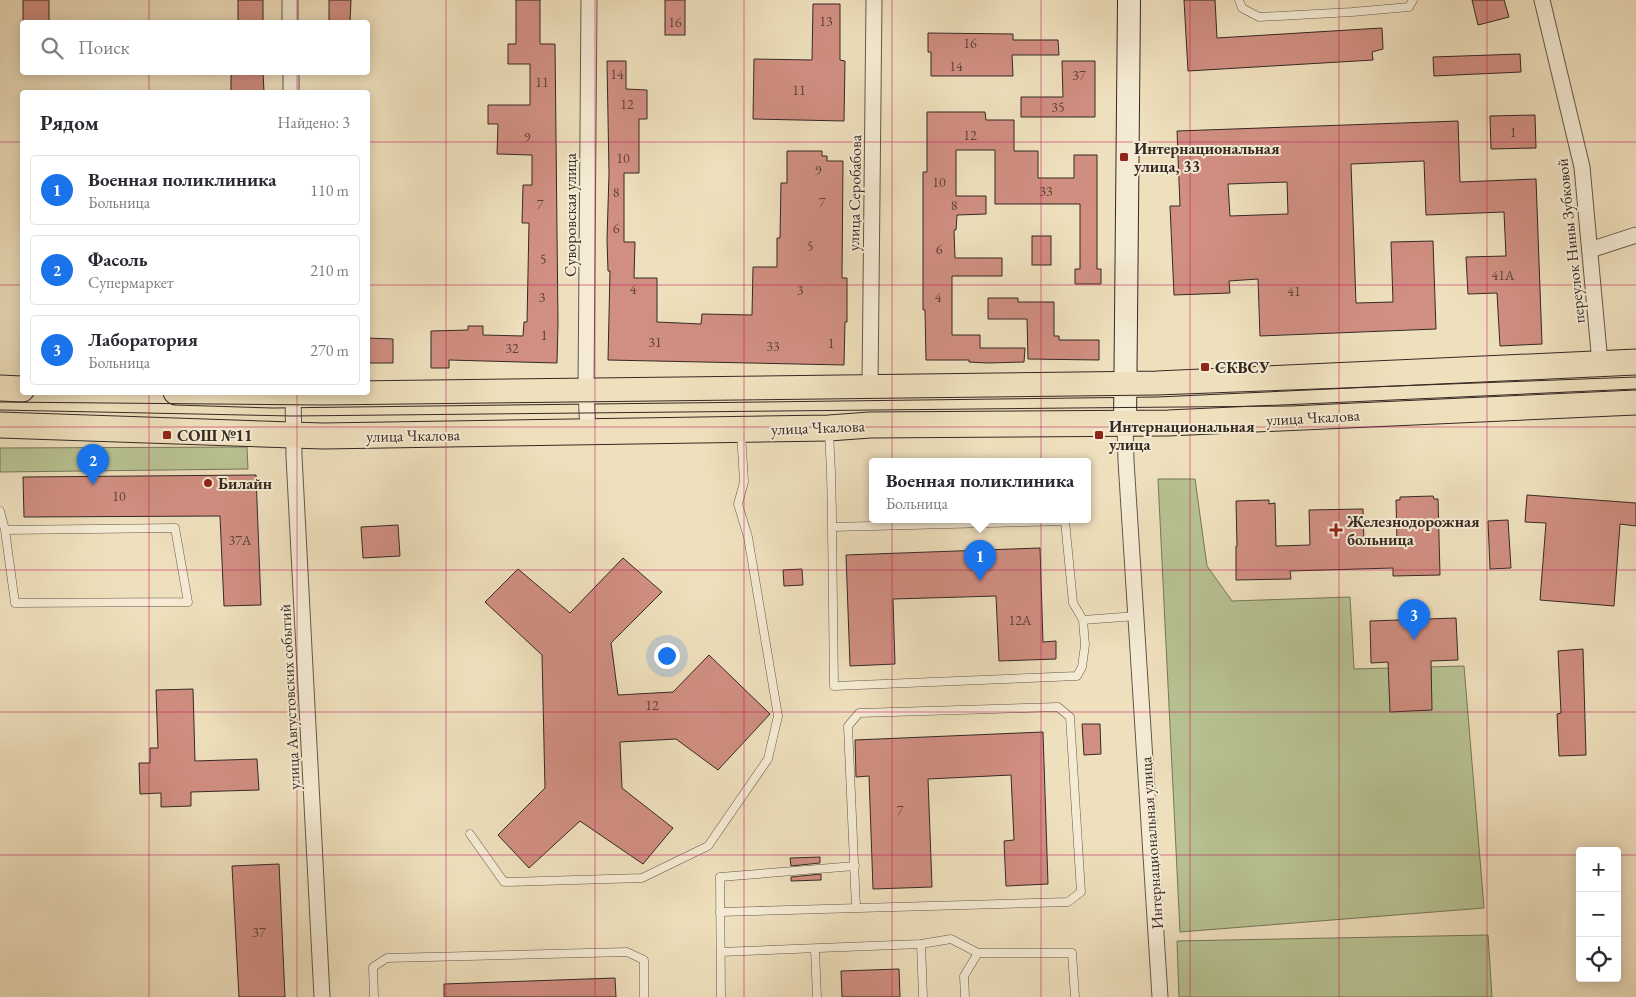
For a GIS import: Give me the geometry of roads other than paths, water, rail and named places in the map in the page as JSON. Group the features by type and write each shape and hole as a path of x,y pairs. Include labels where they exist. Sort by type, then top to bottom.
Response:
{"main road":[{"name":"Интернациональная улица","path":"1126,425 1129,0"},
{"path":"370,393 1126,384 1600,362 1636,362"},
{"path":"0,388 20,389"},
{"name":"улица Чкалова","path":"0,426 293,436 828,428 870,425 1126,425 1636,402"}],"street":[{"path":"290,0 290,20"},
{"name":"Суворовская улица","path":"588,431 586,392 589,0"},
{"name":"улица Серобабова","path":"870,387 874,0"},
{"name":"переулок Нины Зубковой","path":"1542,0 1582,167 1600,362"},
{"path":"290,75 291,90"},
{"path":"1590,250 1636,234"},
{"name":"улица Августовских событий","path":"293,395 293,436 322,997"},
{"name":"Интернациональная улица","path":"1126,425 1126,461 1160,997"}],"lane":[{"path":"1239,0 1242,8 1259,17 1409,7 1413,0"},
{"path":"828,428 832,478 834,686 1077,676 1082,667 1085,645 1083,620 1073,603 1064,523"},
{"path":"470,834 504,882 642,878 708,846 768,759 778,716 748,537 738,504 744,482 741,429"},
{"path":"0,511 5,530 15,603 188,602 175,528 5,530"},
{"path":"832,527 987,523"},
{"path":"1083,620 1136,616"},
{"path":"720,912 1068,902 1081,892 1070,717 1058,707 859,713 848,726 856,908"},
{"path":"722,997 720,877 855,866"},
{"path":"721,952 921,944 950,939 978,953 1072,953 1075,997"},
{"path":"921,944 923,997"},
{"path":"815,949 817,997"},
{"path":"374,997 373,967 387,958 627,952 644,960 644,997"},
{"path":"965,997 964,976 978,953"}],"tram line":[{"path":"0,402 322,405 1157,395 1636,377"},
{"path":"0,410 292,416 1290,406 1636,390"}],"place":[{"name":"Интернациональная улица, 33","path":"1124,157"},
{"name":"СКВСУ","path":"1205,367"},
{"name":"СОШ №11","path":"167,435"},
{"name":"Интернациональная улица","path":"1099,435"},
{"name":"Билайн","path":"208,483"},
{"name":"Фасоль","path":"93,485"},
{"name":"Железнодорожная больница","path":"1336,530"},
{"name":"Военная поликлиника","path":"980,581"},
{"name":"Лаборатория","path":"1414,640"}]}
